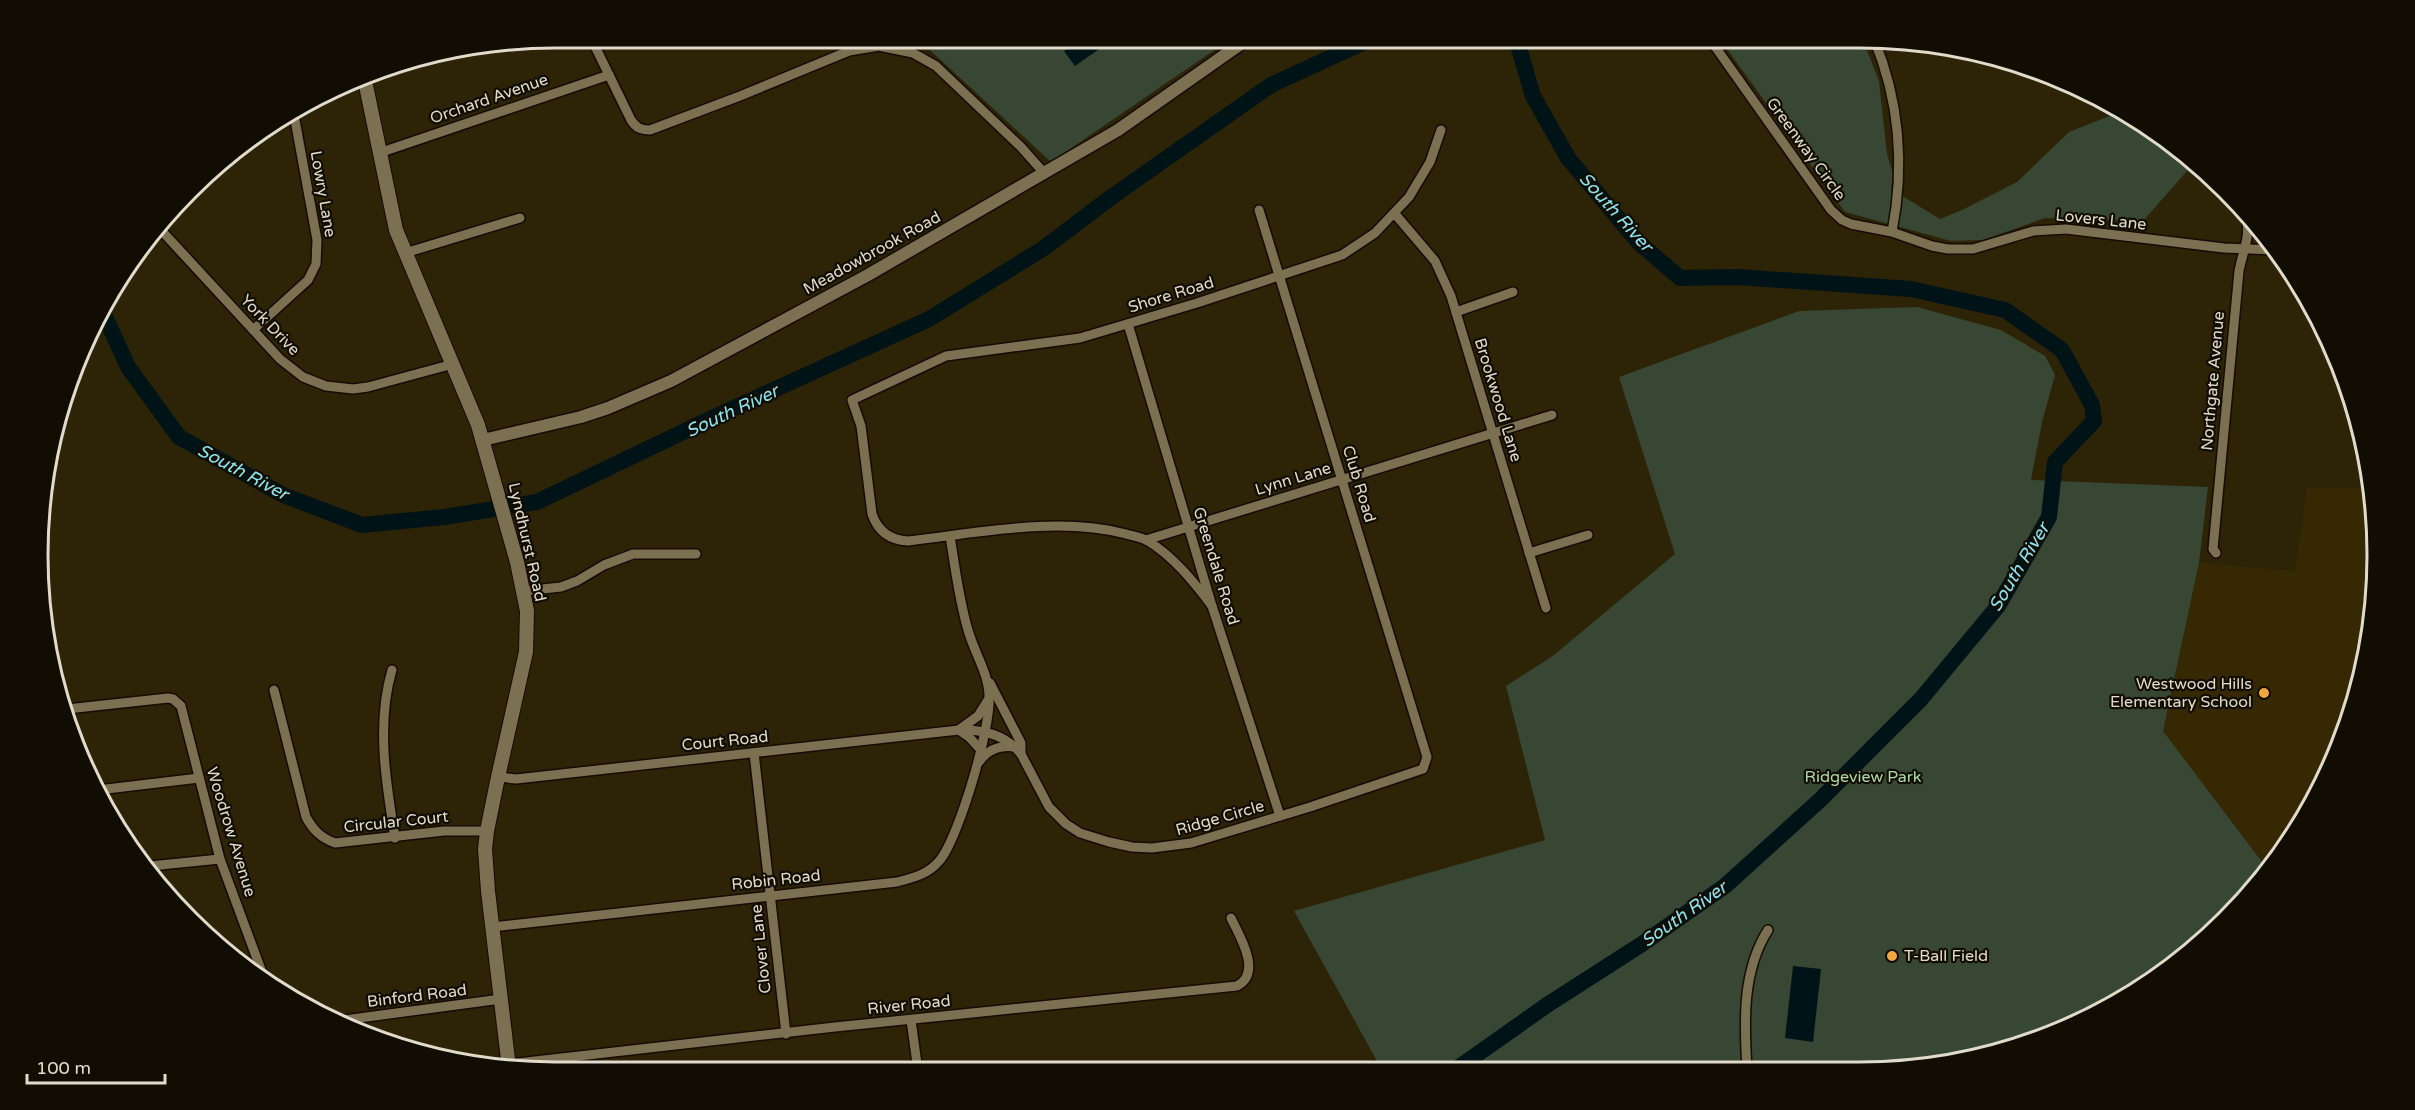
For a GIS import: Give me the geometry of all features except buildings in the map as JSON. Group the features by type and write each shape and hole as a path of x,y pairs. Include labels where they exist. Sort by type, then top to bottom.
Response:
{"main road":[{"name":"Lyndhurst Road","path":"366,85 390,209 405,253 483,440 517,562 527,611 526,652 487,831 485,855 507,1060"}],"street":[{"path":"596,48 634,125 644,130 740,96 860,48"},
{"path":"896,48 931,62 1021,147 1045,174"},
{"name":"Meadowbrook Road","path":"483,440 581,417 671,381 868,275 1045,174 1155,106 1235,48"},
{"name":"Greenway Circle","path":"1716,48 1835,214 1851,224 1892,232"},
{"path":"1877,49 1890,84 1899,142 1898,190 1892,232"},
{"name":"Orchard Avenue","path":"379,153 609,75"},
{"name":"Lowry Lane","path":"253,330 308,280 316,264 317,240 295,120"},
{"name":"Shore Road","path":"950,536 902,540 893,538 879,528 872,514 861,426 852,400 946,356 1080,338 1280,277 1342,255 1375,233 1395,214 1430,162 1441,130"},
{"name":"Club Road","path":"1259,210 1427,757 1425,767"},
{"name":"Brookwood Lane","path":"1395,214 1435,261 1446,284 1546,608"},
{"path":"405,253 520,218"},
{"name":"Lovers Lane","path":"1892,232 1932,246 1962,250 1985,246 2034,231 2066,229 2180,243 2265,250"},
{"name":"Northgate Avenue","path":"2216,553 2213,549 2239,271 2249,230"},
{"name":"York Drive","path":"164,233 290,368 315,382 334,387 368,387 453,364"},
{"path":"1456,312 1513,292"},
{"name":"Greendale Road","path":"1128,324 1212,606 1280,816"},
{"name":"Lynn Lane","path":"1146,540 1552,415"},
{"path":"950,536 1046,526 1101,527 1146,540 1190,578 1212,606"},
{"path":"1529,553 1588,535"},
{"name":"Ridge Circle","path":"950,536 967,628 986,677 1021,743 1018,750 1043,798 1054,813 1073,829 1109,842 1132,847 1191,843 1419,772 1425,767"},
{"path":"524,591 561,587 577,581 604,565 633,554 696,554"},
{"path":"392,670 383,720 384,754 395,838"},
{"name":"Ridge Circle","path":"985,733 989,695 986,677"},
{"name":"Circular Court","path":"274,690 306,817 318,834 335,843 465,830 487,831"},
{"name":"Court Road","path":"957,731 978,716 989,695"},
{"name":"Woodrow Avenue","path":"72,709 173,699 181,706 220,859 260,968"},
{"path":"957,731 974,741 981,750"},
{"name":"Court Road","path":"498,777 516,779 957,731 985,733"},
{"path":"985,733 999,736 1018,750"},
{"name":"Robin Road","path":"492,927 897,882 928,871 947,851 977,764 985,733"},
{"path":"977,764 985,754 995,748 1018,750"},
{"name":"Clover Lane","path":"754,753 786,1034"},
{"path":"106,789 199,778"},
{"path":"154,866 220,859"},
{"name":"River Road","path":"545,1062 1237,986 1247,974 1248,961 1231,918"},
{"path":"1747,1062 1745,1022 1747,995 1754,959 1759,944 1768,930"},
{"name":"Binford Road","path":"352,1019 501,999"},
{"path":"911,1020 917,1062"}],"shaded area":[{"path":"1068,48 1101,48 1075,66 1064,51"},
{"name":"Westwood Hills Elementary School","path":"2307,488 2363,488 2366,522 2366,588 2363,621 2350,686 2340,718 2315,779 2282,837 2263,863 2163,731 2199,563 2295,571"},
{"path":"1793,966 1821,969 1813,1042 1785,1038"}],"green space":[{"path":"919,48 1217,48 1051,162 930,50"},
{"path":"1726,48 1866,48 1879,81 1887,154 1893,174 1891,189 1940,219 2017,182 2069,132 2112,115 2142,133 2188,169 2143,221 2045,218 1983,240 1951,241 1845,212"},
{"name":"Ridgeview Park","path":"1917,307 2001,330 2045,356 2055,375 2042,422 2031,480 2208,487 2199,563 2163,731 2263,863 2219,914 2142,977 2084,1010 2023,1035 1991,1045 1926,1058 1860,1062 1378,1062 1294,911 1545,840 1506,686 1554,655 1675,554 1619,377 1799,311"}],"waterway":[{"name":"South River","path":"106,319 128,367 179,437 283,495 362,525 444,517 537,502 712,418 929,319 1044,248 1110,198 1271,85 1351,48"},
{"name":"South River","path":"1466,1062 1725,886 1820,800 1921,699 1998,606 2049,517 2055,462 2094,421 2092,405 2062,350 2005,310 1911,289 1737,277 1680,278 1638,242 1568,158 1533,96 1519,48"}],"place":[{"name":"Westwood Hills Elementary School","path":"2264,693"},
{"name":"T-Ball Field","path":"1892,956"}]}
